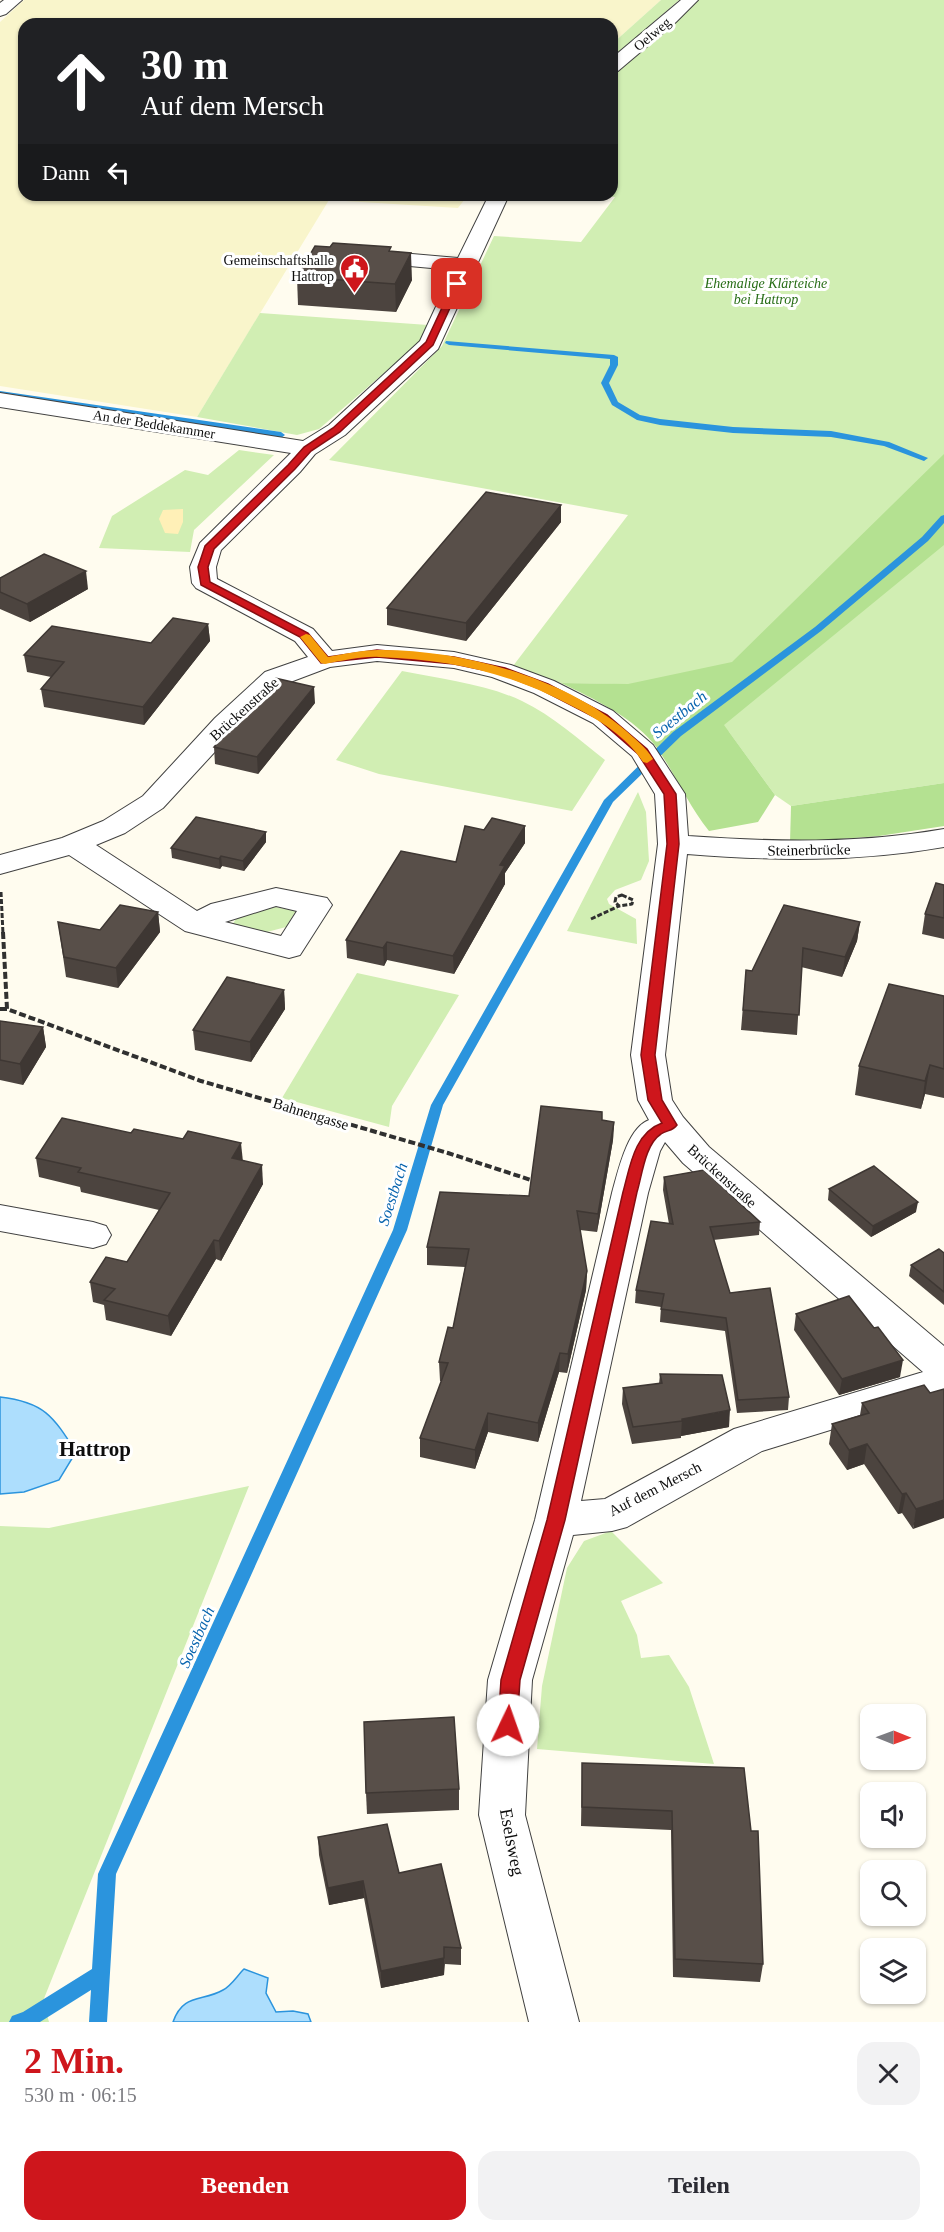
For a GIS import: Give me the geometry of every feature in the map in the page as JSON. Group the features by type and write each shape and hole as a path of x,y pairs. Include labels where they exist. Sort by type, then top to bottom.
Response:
{"street":[{"path":"0,11 14,0"},
{"name":"Oelweg","path":"618,62 690,0"},
{"path":"325,660 304,635 205,583 203,567 209,548 292,467 307,449 337,430 430,344 496,201"},
{"path":"343,255 466,264"},
{"name":"An der Beddekammer","path":"0,400 307,449"},
{"name":"Brückenstraße","path":"1,878 114,826 153,802 225,724 275,678 325,660 377,653 454,660 501,670 544,687 603,717 643,752 670,794 673,844 648,1055 655,1100 670,1125 696,1155 944,1368"},
{"name":"Steinerbrücke","path":"673,844 766,851 828,852 885,848 944,838"},
{"path":"73,844 196,924"},
{"path":"556,1520 630,1192 642,1151 654,1131 670,1125"},
{"path":"0,1218 93,1235"},
{"name":"Auf dem Mersch","path":"556,1520 612,1515 748,1440 944,1380"},
{"name":"Eselsweg","path":"554,2022 502,1815 510,1680 556,1520"}],"path":[{"path":"1,878 7,1009"},
{"path":"591,919 619,906 626,907 632,904 633,900 622,895 616,897 615,902 619,906"},
{"name":"Bahnengasse","path":"0,1009 7,1009 201,1081 539,1182"}],"shaded area":[{"path":"24,0 661,0 618,39 618,18 18,18 18,201 328,201 197,417 0,386 0,22"},
{"path":"345,201 463,201 458,208"}],"green space":[{"path":"661,0 679,0 618,54 618,39"},
{"name":"Ehemalige Klärteiche bei Hattrop","path":"695,0 944,0 944,783 791,806 775,795 729,732 615,684 561,683 513,666 628,515 329,460 442,346 494,236 581,242 612,201 618,201 618,71"},
{"path":"260,313 428,325 419,343 319,429 297,435 197,417"},
{"path":"239,450 274,455 194,530 190,552 99,548 112,516 185,470 208,475"},
{"path":"944,454 944,545 724,725 775,795 758,822 709,831 664,758 648,737 626,718 561,683 628,684 732,662"},
{"path":"402,671 478,686 522,701 555,721 605,760 572,811 379,774 336,760"},
{"path":"944,783 944,826 879,836 790,843 791,806"},
{"path":"638,792 646,812 649,861 641,880 615,890 607,899 609,904 636,919 637,944 567,931"},
{"path":"275,907 296,911 286,927 267,932 232,925 238,916"},
{"path":"357,973 459,995 392,1106 389,1127 282,1098"},
{"path":"249,1486 43,2001 49,2022 0,2022 0,1526 49,1528"},
{"path":"611,1531 663,1583 621,1601 637,1635 641,1658 669,1655 689,1687 714,1764 537,1749 542,1686 567,1568 584,1541"}],"sand":[{"path":"183,509 183,522 178,534 165,533 159,519 163,510"}],"water":[{"path":"0,1397 15,1399 37,1407 61,1429 76,1452 59,1480 24,1492 0,1494"},
{"path":"244,1969 268,1978 266,1993 276,2012 293,2011 308,2014 311,2022 173,2022 182,2006 223,1990"}],"building":[{"path":"333,243 391,247 389,251 411,253 395,284 297,277 315,246 330,247"},
{"path":"486,492 561,505 466,623 387,608"},
{"path":"44,554 86,571 27,604 0,592 0,578"},
{"path":"173,618 208,624 143,707 41,689 64,662 24,655 52,626 151,643"},
{"path":"275,678 314,687 257,757 214,747"},
{"path":"196,817 266,832 243,861 221,856 219,859 171,848"},
{"path":"492,818 525,826 500,865 505,866 453,956 387,942 383,948 346,940 401,851 456,862 465,826 484,830"},
{"path":"936,883 944,885 944,918 925,914"},
{"path":"120,905 158,912 116,968 64,957 58,922 100,930"},
{"path":"784,905 860,922 845,957 803,948 799,1015 743,1010 746,970 752,971"},
{"path":"227,977 284,990 250,1042 193,1030"},
{"path":"889,984 944,996 944,1069 930,1065 925,1081 859,1066"},
{"path":"0,1021 43,1027 20,1064 0,1060"},
{"path":"541,1106 602,1112 602,1120 614,1122 598,1214 577,1211 587,1271 568,1354 560,1353 538,1423 488,1413 475,1450 420,1438 448,1363 439,1362 448,1327 453,1328 469,1249 427,1247 440,1192 529,1196"},
{"path":"62,1118 131,1133 134,1129 183,1139 188,1131 241,1143 232,1158 262,1165 219,1241 214,1240 168,1316 104,1300 115,1289 90,1282 106,1257 127,1262 170,1193 78,1172 81,1168 36,1158"},
{"path":"874,1166 918,1202 873,1226 829,1189"},
{"path":"704,1170 760,1222 710,1227 730,1293 770,1288 789,1397 738,1400 726,1318 661,1309 664,1294 636,1290 651,1221 673,1224 664,1177"},
{"path":"939,1249 944,1253 944,1292 911,1265"},
{"path":"849,1296 874,1328 878,1327 903,1360 842,1379 796,1314"},
{"path":"660,1374 722,1375 730,1410 682,1419 682,1421 633,1427 623,1388 662,1383"},
{"path":"924,1385 930,1393 944,1389 944,1500 916,1509 906,1493 902,1494 867,1444 849,1450 832,1424 869,1413 862,1403"},
{"path":"454,1717 459,1789 366,1793 364,1722"},
{"path":"582,1763 744,1768 751,1831 758,1831 763,1964 675,1959 672,1811 582,1807"},
{"path":"387,1824 399,1873 441,1864 461,1948 444,1947 444,1958 381,1971 363,1881 328,1888 318,1837"}],"waterway":[{"path":"449,343 614,357 614,365 605,383 615,403 637,417 660,422 733,430 831,434 886,444 924,458"},
{"path":"0,393 281,435"},
{"name":"Soestbach","path":"98,2022 107,1874 400,1230 437,1105 609,800 677,734 818,629 925,539 944,518"},
{"path":"18,2022 27,2020 100,1974"}],"slow traffic":[{"path":"306,637 325,660 377,653 454,660 501,670 544,687 603,717 643,752 647,759"}],"place":[{"name":"Gemeinschaftshalle Hattrop","path":"355,294"}],"district":[{"name":"Hattrop","path":"95,1449"}],"route":[{"path":"457,284 430,344 337,430 307,449 292,467 209,548 203,567 205,583 304,635 325,660 377,653 454,660 501,670 544,687 603,717 616,728 643,752 670,794 673,844 667,904 654,989 648,1055 655,1100 670,1125 654,1131 642,1151 630,1192 573,1452 510,1680 508,1725"}]}
